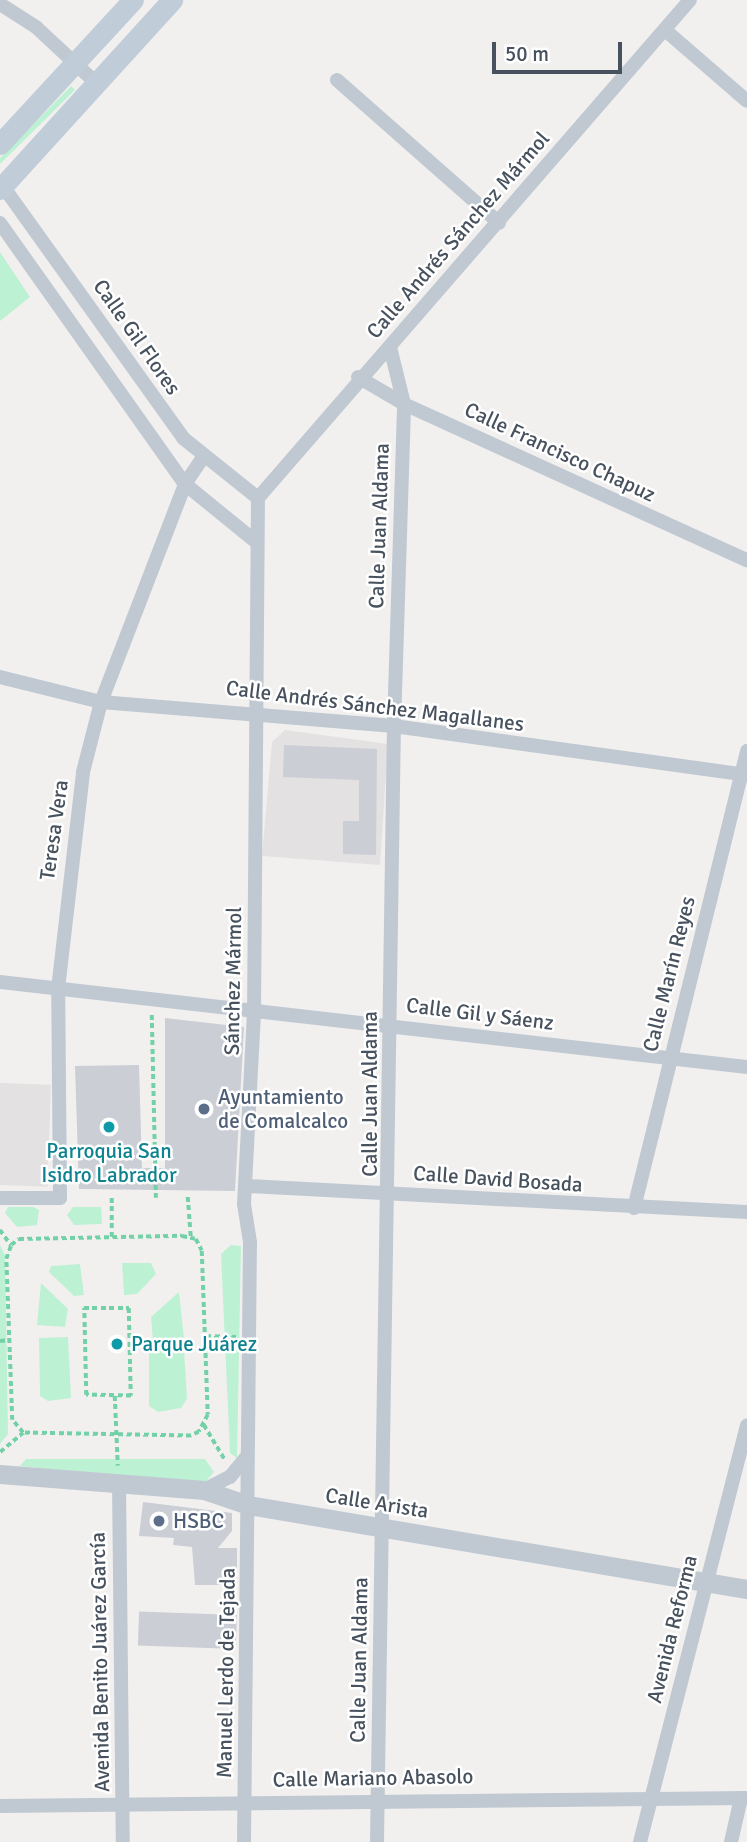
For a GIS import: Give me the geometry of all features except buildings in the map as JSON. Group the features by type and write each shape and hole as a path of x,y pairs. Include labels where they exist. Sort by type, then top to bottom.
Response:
{"main road":[{"path":"0,144 134,0"},
{"path":"1,186 172,0"}],"street":[{"name":"Calle Andrés Sánchez Mármol","path":"258,498 358,377 390,347 690,0"},
{"path":"0,4 75,62 96,83"},
{"path":"665,30 747,101"},
{"path":"337,80 499,223"},
{"name":"Calle Gil Flores","path":"1,186 202,459 258,498"},
{"path":"0,222 185,484 256,542"},
{"name":"Calle Juan Aldama","path":"377,1842 391,1193 394,726 404,404 390,347"},
{"name":"Calle Francisco Chapuz","path":"358,377 404,404 747,560"},
{"name":"Teresa Vera","path":"0,1198 60,1198 58,989 72,842 101,702 185,484 202,459"},
{"name":"Sánchez Mármol","path":"248,1506 247,1186 254,1015 258,498"},
{"name":"Calle Andrés Sánchez Magallanes","path":"0,677 101,702 258,712 394,726 744,775"},
{"name":"Calle Marín Reyes","path":"634,1209 669,1057 744,775 747,751"},
{"name":"Calle Gil y Sáenz","path":"0,982 254,1015 391,1024 747,1067"},
{"name":"Calle David Bosada","path":"247,1186 634,1209 747,1212"},
{"name":"Avenida Reforma","path":"640,1842 747,1426"},
{"path":"204,1490 233,1474 246,1457"},
{"name":"Calle Arista","path":"0,1474 204,1490 248,1506 706,1579 747,1589"},
{"name":"Avenida Benito Juárez García","path":"118,1482 123,1842"},
{"name":"Manuel Lerdo de Tejada","path":"244,1842 248,1506"},
{"path":"732,1842 744,1798"},
{"name":"Calle Mariano Abasolo","path":"0,1806 245,1800 744,1798"}],"path":[{"path":"152,1003 156,1198"},
{"path":"188,1197 191,1237 202,1251 206,1336 204,1425 233,1474"},
{"path":"112,1198 112,1237"},
{"path":"0,1230 11,1245"},
{"path":"23,1433 12,1420 6,1259 11,1245 19,1239 191,1237"},
{"path":"83,1308 129,1308 131,1396 115,1396 86,1395 83,1308"},
{"path":"206,1336 247,1337"},
{"path":"0,1341 10,1340"},
{"path":"115,1396 118,1482"},
{"path":"0,1452 23,1433 117,1437 191,1436 204,1425"}],"shaded area":[{"path":"285,730 388,744 380,865 262,856 272,742"},
{"path":"0,1083 51,1085 47,1187 0,1185"}],"green space":[{"path":"71,86 75,90 0,164 0,158"},
{"path":"0,252 30,297 0,321"},
{"path":"8,1207 33,1207 39,1210 37,1225 17,1227 5,1213"},
{"path":"73,1207 101,1207 102,1224 74,1225 67,1215"},
{"path":"0,1245 5,1255 8,1434 0,1444"},
{"path":"231,1245 241,1246 237,1458 230,1453 221,1254"},
{"path":"122,1263 151,1263 156,1274 137,1294 124,1295"},
{"path":"80,1264 84,1295 74,1296 49,1272 51,1266"},
{"path":"41,1283 68,1309 65,1327 37,1325"},
{"path":"179,1292 184,1339 153,1342 151,1317"},
{"path":"68,1337 71,1398 48,1401 40,1396 39,1338"},
{"path":"154,1348 184,1350 187,1399 181,1408 158,1412 149,1406 149,1351"},
{"path":"26,1459 205,1459 214,1472 203,1485 20,1466"}],"place":[{"name":"Ayuntamiento de Comalcalco","path":"204,1109"},
{"name":"Parroquia San Isidro Labrador","path":"109,1127"},
{"name":"Parque Juárez","path":"117,1344"},
{"name":"HSBC","path":"159,1521"}]}
